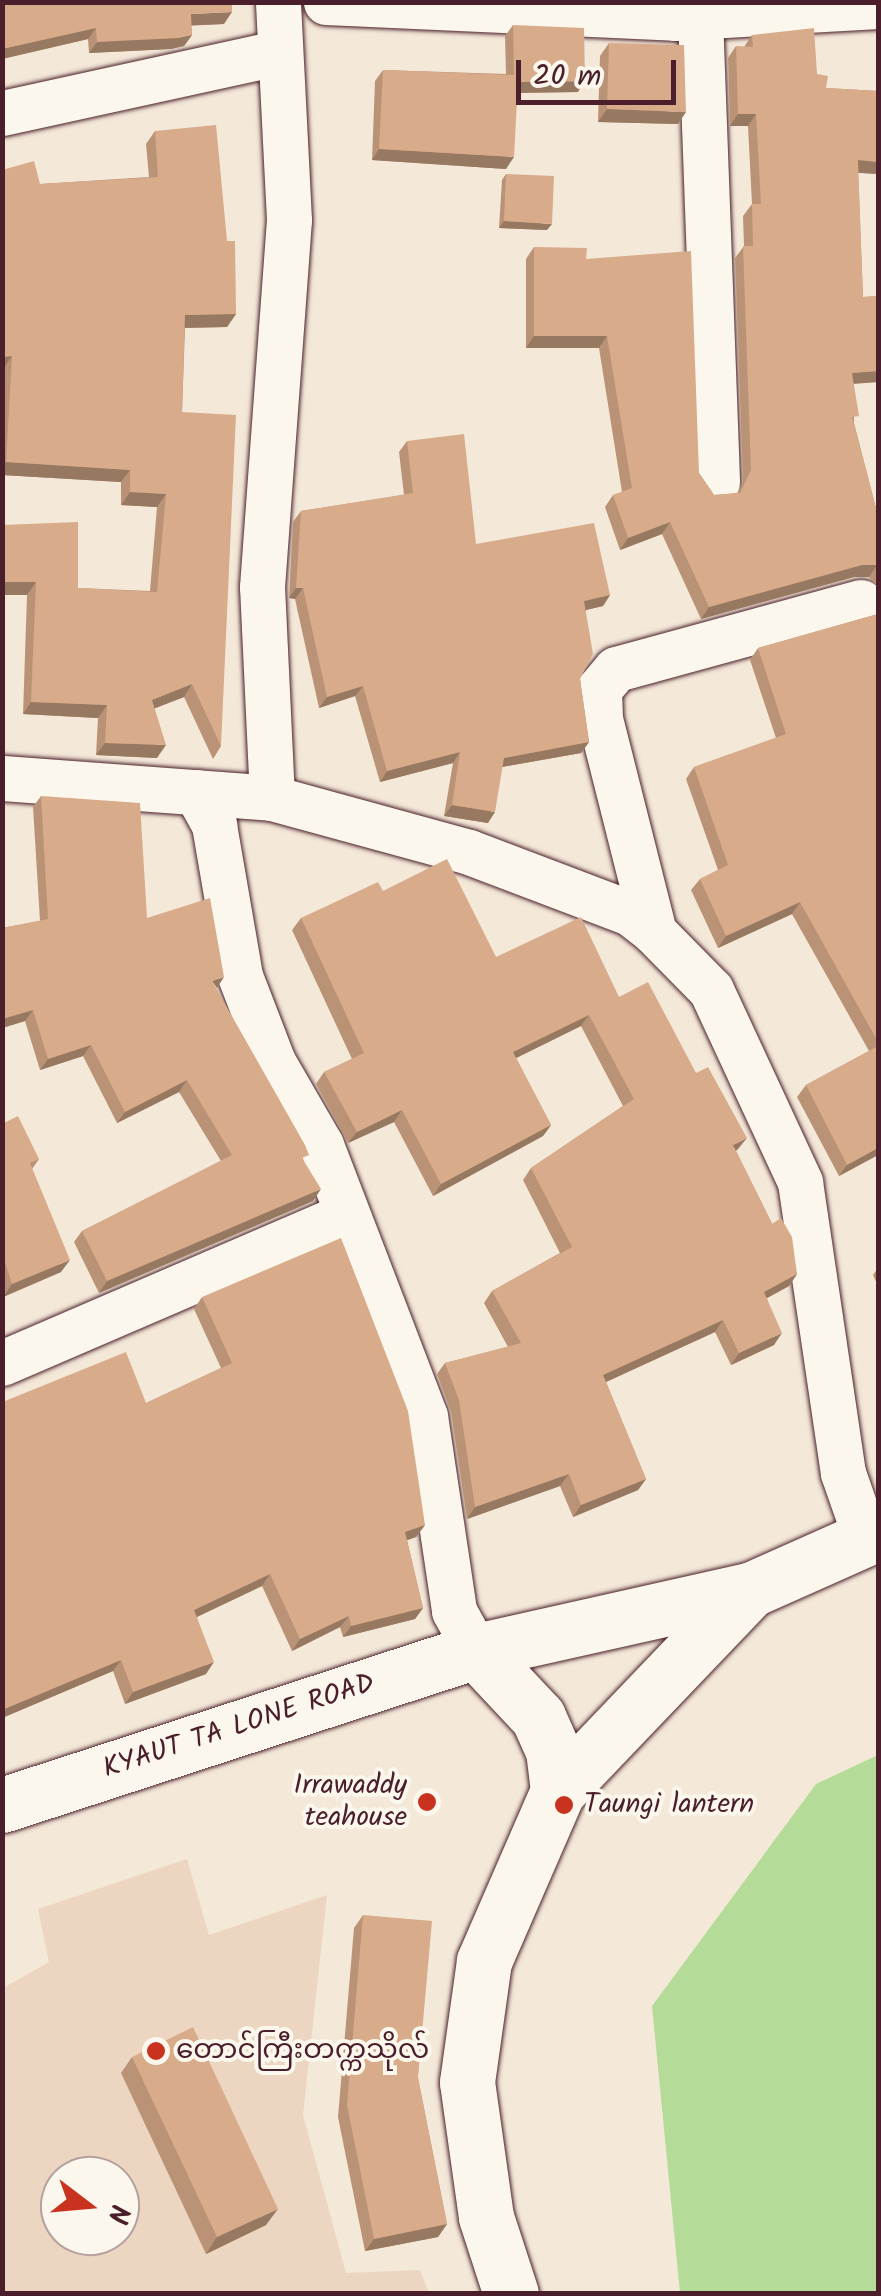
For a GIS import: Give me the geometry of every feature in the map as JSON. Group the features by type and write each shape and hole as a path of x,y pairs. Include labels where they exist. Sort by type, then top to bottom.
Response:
{"street":[{"path":"272,798 262,587 289,220 278,2"},
{"path":"326,2 682,12 878,6"},
{"path":"682,12 717,483"},
{"path":"2,113 278,53"},
{"path":"654,932 600,719 600,689 616,668 861,602"},
{"path":"2,778 272,798 469,852 630,914 654,932 711,990 800,1182 843,1473 872,1536 750,1590 558,1791 484,1961 467,2082 486,2216 512,2294"},
{"path":"196,792 214,825 240,976 273,1062 320,1146 346,1215 388,1306 425,1416 454,1612 476,1650 538,1717 553,1750 558,1791"},
{"path":"2,1362 346,1215"},
{"name":"KYAUT TA LONE ROAD","path":"2,1804 476,1650 750,1590"}],"shaded area":[{"name":"တောင်ကြီးတက္ကသိုလ်","path":"187,1859 209,1935 327,1895 303,2115 346,2273 420,2270 429,2293 3,2294 3,1988 49,1962 38,1909"}],"green space":[{"path":"878,1755 878,2293 680,2293 652,2006 816,1784"}],"building":[{"path":"2,2 232,2 232,12 191,14 192,35 179,38 97,42 96,28 2,49"},
{"path":"513,25 584,28 585,81 518,82 514,157 379,149 383,70 514,75"},
{"path":"814,28 817,74 828,76 826,88 878,91 878,162 858,160 863,297 878,296 878,371 852,373 859,416 852,417 878,516 878,567 862,565 709,607 670,522 628,538 613,495 632,488 607,336 534,336 534,247 587,248 586,259 691,251 699,473 714,495 740,493 751,470 743,246 753,246 752,204 761,204 756,114 738,114 736,46 753,47 752,35"},
{"path":"609,43 684,45 686,112 607,109"},
{"path":"216,125 227,241 235,241 236,314 185,315 182,412 236,415 221,746 192,684 152,700 166,745 105,743 107,705 31,702 36,582 2,582 2,525 78,522 78,588 157,592 166,494 130,492 130,470 6,462 12,356 2,357 2,170 34,161 40,184 158,177 155,131"},
{"path":"506,174 554,176 552,224 504,221"},
{"path":"464,434 476,544 594,523 610,595 584,601 593,654 580,679 589,742 504,758 495,812 452,805 460,752 387,771 363,686 327,697 303,588 296,588 301,511 413,493 407,441"},
{"path":"878,614 878,1042 800,902 726,936 700,879 728,865 694,767 786,734 758,648"},
{"path":"41,796 140,803 147,918 210,898 224,977 212,981 305,1145 309,1155 302,1158 321,1189 107,1281 82,1231 232,1155 187,1080 125,1112 91,1045 48,1059 33,1010 2,1019 2,928 48,919"},
{"path":"447,859 496,957 581,917 619,997 648,982 696,1073 708,1067 747,1138 733,1145 772,1224 781,1218 792,1237 797,1274 764,1292 782,1333 739,1353 723,1320 603,1375 646,1479 581,1505 569,1474 475,1507 459,1400 445,1363 521,1343 492,1291 572,1247 531,1168 634,1099 589,1015 513,1052 551,1125 441,1184 402,1110 357,1132 324,1072 364,1053 301,918 378,882 383,891"},
{"path":"878,1046 878,1148 847,1165 806,1085"},
{"path":"18,1116 39,1159 30,1163 70,1260 12,1284 2,1253 2,1124"},
{"path":"341,1238 408,1411 425,1525 405,1532 423,1608 351,1626 349,1616 300,1639 270,1574 194,1610 214,1662 133,1692 121,1660 2,1710 2,1395 5,1401 126,1352 146,1403 232,1363 202,1297"},
{"path":"363,1915 432,1921 418,2078 447,2224 374,2239 347,2105"},
{"path":"193,2027 278,2209 217,2237 132,2057"}],"place":[{"name":"Irrawaddy teahouse","path":"427,1802"},
{"name":"Taungi lantern","path":"564,1805"},
{"name":"တောင်ကြီးတက္ကသိုလ်","path":"156,2051"}]}
